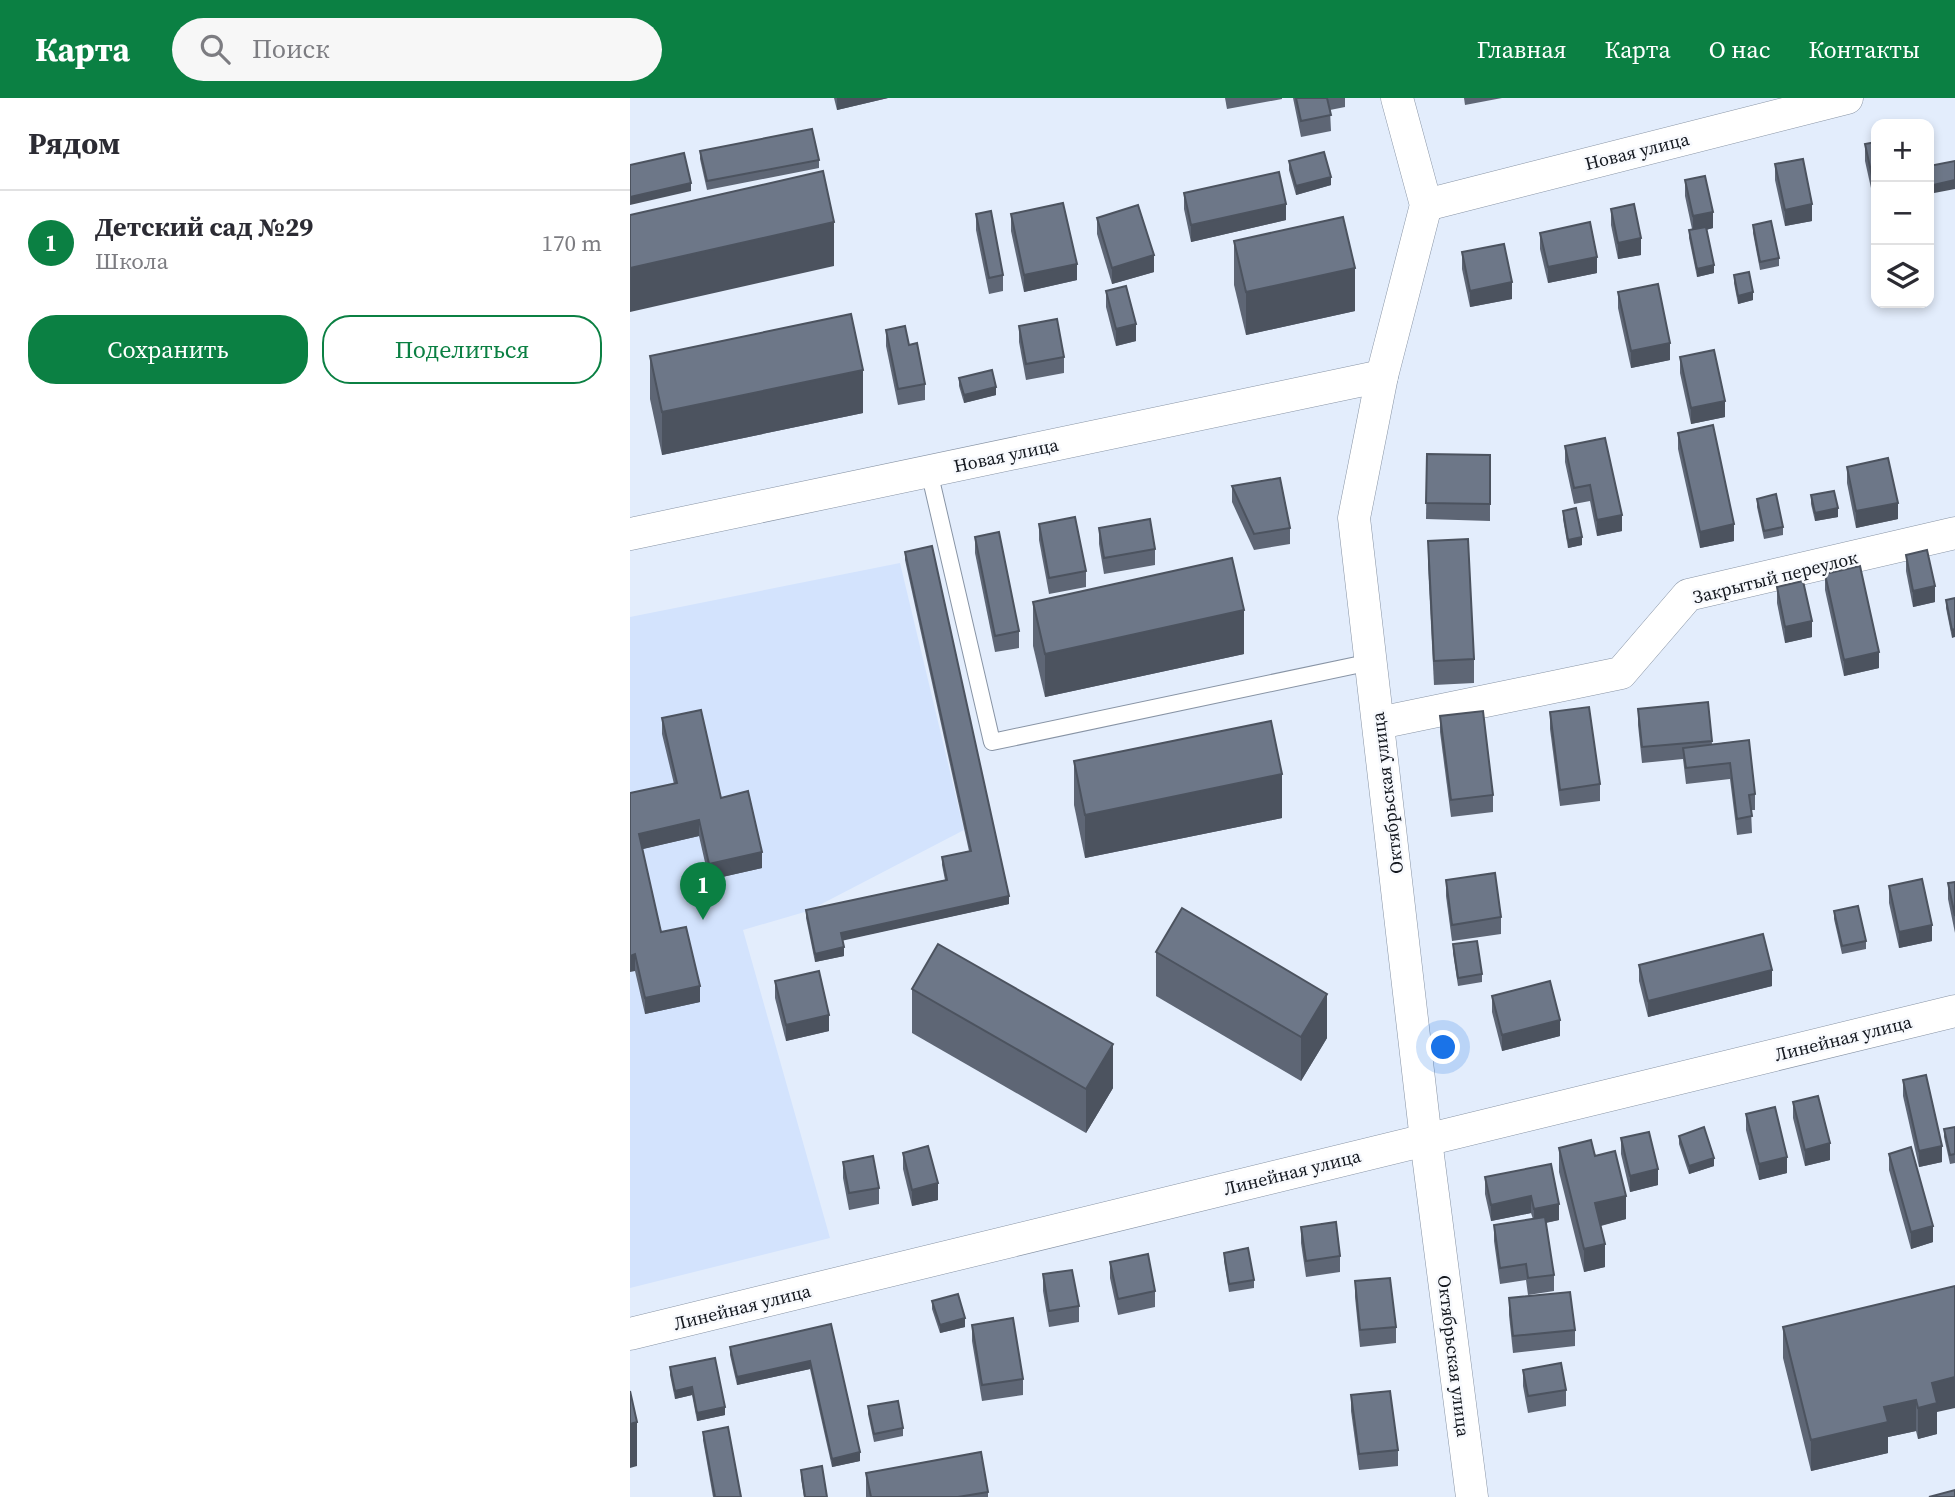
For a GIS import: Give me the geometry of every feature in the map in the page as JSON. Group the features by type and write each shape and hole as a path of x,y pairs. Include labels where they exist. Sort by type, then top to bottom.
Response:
{"street":[{"name":"Октябрьская улица","path":"1397,98 1426,205 1382,376 1354,518 1426,1140 1472,1497"},
{"name":"Новая улица","path":"1426,205 1847,98"},
{"name":"Новая улица","path":"630,534 1382,376"},
{"name":"Закрытый переулок","path":"1379,723 1620,673 1688,595 1955,533"},
{"name":"Линейная улица","path":"630,1334 1955,1011"}],"lane":[{"path":"929,471 992,742 1371,662"}],"shaded area":[{"path":"900,563 964,830 808,911 743,930 830,1238 630,1288 630,617"}],"building":[{"path":"1296,98 1327,98 1331,115 1301,121"},
{"path":"812,129 819,160 707,181 700,151"},
{"path":"1871,143 1871,172 1865,144"},
{"path":"1324,152 1331,177 1296,186 1289,161"},
{"path":"684,153 691,183 630,197 630,165"},
{"path":"1803,159 1812,204 1785,210 1775,164"},
{"path":"1955,161 1955,180 1934,185 1934,165"},
{"path":"823,171 834,222 630,268 630,215"},
{"path":"1279,172 1286,204 1191,225 1184,193"},
{"path":"1705,176 1713,212 1693,216 1685,180"},
{"path":"1063,203 1077,264 1024,275 1011,214"},
{"path":"1634,204 1641,238 1618,243 1611,209"},
{"path":"1138,205 1154,255 1112,268 1097,218"},
{"path":"991,211 1003,275 989,278 976,214"},
{"path":"1343,217 1355,268 1246,292 1234,241"},
{"path":"1771,221 1779,258 1760,262 1753,225"},
{"path":"1590,222 1597,257 1548,267 1540,233"},
{"path":"1706,227 1714,265 1697,269 1689,230"},
{"path":"1504,244 1512,282 1470,291 1462,252"},
{"path":"1749,272 1753,292 1738,296 1734,275"},
{"path":"1658,284 1670,343 1631,351 1618,292"},
{"path":"1126,286 1136,324 1116,329 1106,291"},
{"path":"851,314 863,370 662,412 650,356"},
{"path":"1057,319 1064,357 1026,364 1019,326"},
{"path":"905,326 909,345 917,343 925,384 898,389 886,330"},
{"path":"1714,350 1725,401 1691,408 1680,357"},
{"path":"992,370 996,387 964,395 959,378"},
{"path":"1713,425 1734,524 1700,532 1678,433"},
{"path":"1605,438 1622,515 1597,520 1590,485 1574,488 1565,446"},
{"path":"1427,454 1490,455 1490,504 1426,503"},
{"path":"1888,458 1898,503 1856,511 1847,467"},
{"path":"1280,478 1290,528 1254,534 1232,486"},
{"path":"1834,491 1838,508 1815,513 1811,495"},
{"path":"1776,494 1783,527 1764,531 1757,499"},
{"path":"1576,508 1582,537 1568,540 1563,511"},
{"path":"1075,517 1086,571 1049,578 1039,524"},
{"path":"1150,519 1155,549 1104,558 1099,528"},
{"path":"999,532 1019,631 995,636 975,537"},
{"path":"1468,539 1474,659 1434,661 1428,541"},
{"path":"932,546 1009,896 841,933 844,947 815,954 806,910 947,880 942,857 971,851 905,552"},
{"path":"1927,550 1935,586 1913,591 1906,555"},
{"path":"1232,558 1244,610 1045,654 1033,602"},
{"path":"1860,566 1879,652 1844,660 1825,574"},
{"path":"1803,581 1812,621 1785,627 1777,587"},
{"path":"1955,598 1955,629 1952,630 1946,600"},
{"path":"1708,702 1712,741 1642,747 1638,709"},
{"path":"1589,707 1600,784 1560,790 1550,712"},
{"path":"701,710 721,798 748,791 762,852 709,864 699,820 639,834 661,932 686,927 700,986 645,998 635,954 630,956 630,793 677,783 662,718"},
{"path":"1483,711 1493,795 1451,800 1440,716"},
{"path":"1271,721 1282,774 1085,815 1074,761"},
{"path":"1749,740 1755,794 1749,795 1752,816 1737,819 1730,763 1686,768 1683,748"},
{"path":"1495,873 1501,917 1452,925 1446,880"},
{"path":"1922,879 1932,925 1899,932 1889,886"},
{"path":"1955,882 1955,916 1948,883"},
{"path":"1858,906 1866,941 1842,946 1834,911"},
{"path":"1182,908 1327,994 1301,1037 1156,952"},
{"path":"1763,934 1772,970 1648,1001 1639,965"},
{"path":"1477,941 1482,974 1458,978 1453,944"},
{"path":"938,944 1113,1044 1086,1089 912,989"},
{"path":"819,971 829,1015 786,1025 775,981"},
{"path":"1550,981 1560,1020 1502,1035 1492,996"},
{"path":"1926,1075 1942,1146 1919,1151 1903,1080"},
{"path":"1818,1096 1830,1143 1805,1150 1793,1102"},
{"path":"1775,1107 1787,1157 1759,1164 1746,1114"},
{"path":"1704,1127 1714,1158 1689,1166 1679,1136"},
{"path":"1955,1127 1955,1154 1950,1155 1944,1129"},
{"path":"1649,1132 1658,1169 1630,1176 1621,1138"},
{"path":"1591,1140 1595,1156 1615,1151 1626,1196 1595,1203 1605,1244 1584,1249 1559,1148"},
{"path":"928,1146 938,1183 912,1190 903,1153"},
{"path":"1911,1147 1933,1226 1911,1232 1889,1154"},
{"path":"873,1156 879,1188 849,1193 843,1162"},
{"path":"1551,1164 1559,1204 1534,1209 1531,1196 1491,1205 1485,1177"},
{"path":"1545,1217 1554,1275 1528,1278 1526,1264 1500,1268 1494,1225"},
{"path":"1336,1222 1340,1256 1306,1261 1301,1227"},
{"path":"1248,1248 1254,1280 1229,1284 1224,1253"},
{"path":"1148,1254 1155,1291 1118,1299 1110,1262"},
{"path":"1072,1270 1079,1306 1049,1311 1043,1274"},
{"path":"1390,1278 1396,1327 1360,1330 1355,1281"},
{"path":"1955,1286 1955,1377 1932,1383 1937,1403 1918,1408 1916,1400 1884,1407 1888,1422 1811,1440 1783,1327"},
{"path":"1570,1292 1575,1330 1513,1336 1509,1298"},
{"path":"958,1294 965,1318 940,1325 932,1301"},
{"path":"1013,1318 1023,1379 982,1385 972,1325"},
{"path":"831,1324 860,1452 832,1459 810,1361 737,1377 730,1347"},
{"path":"715,1358 725,1407 697,1413 692,1387 675,1391 670,1367"},
{"path":"1561,1363 1566,1390 1528,1396 1523,1370"},
{"path":"630,1391 637,1422 630,1424"},
{"path":"1390,1391 1398,1450 1359,1454 1351,1395"},
{"path":"898,1401 903,1428 874,1434 868,1406"},
{"path":"728,1427 741,1497 715,1497 703,1432"},
{"path":"981,1452 988,1492 958,1497 871,1497 866,1473"},
{"path":"822,1466 827,1497 805,1497 801,1470"},
{"path":"1955,1490 1955,1497 1929,1497"}],"place":[{"name":"Детский сад №29","path":"703,920"}]}
